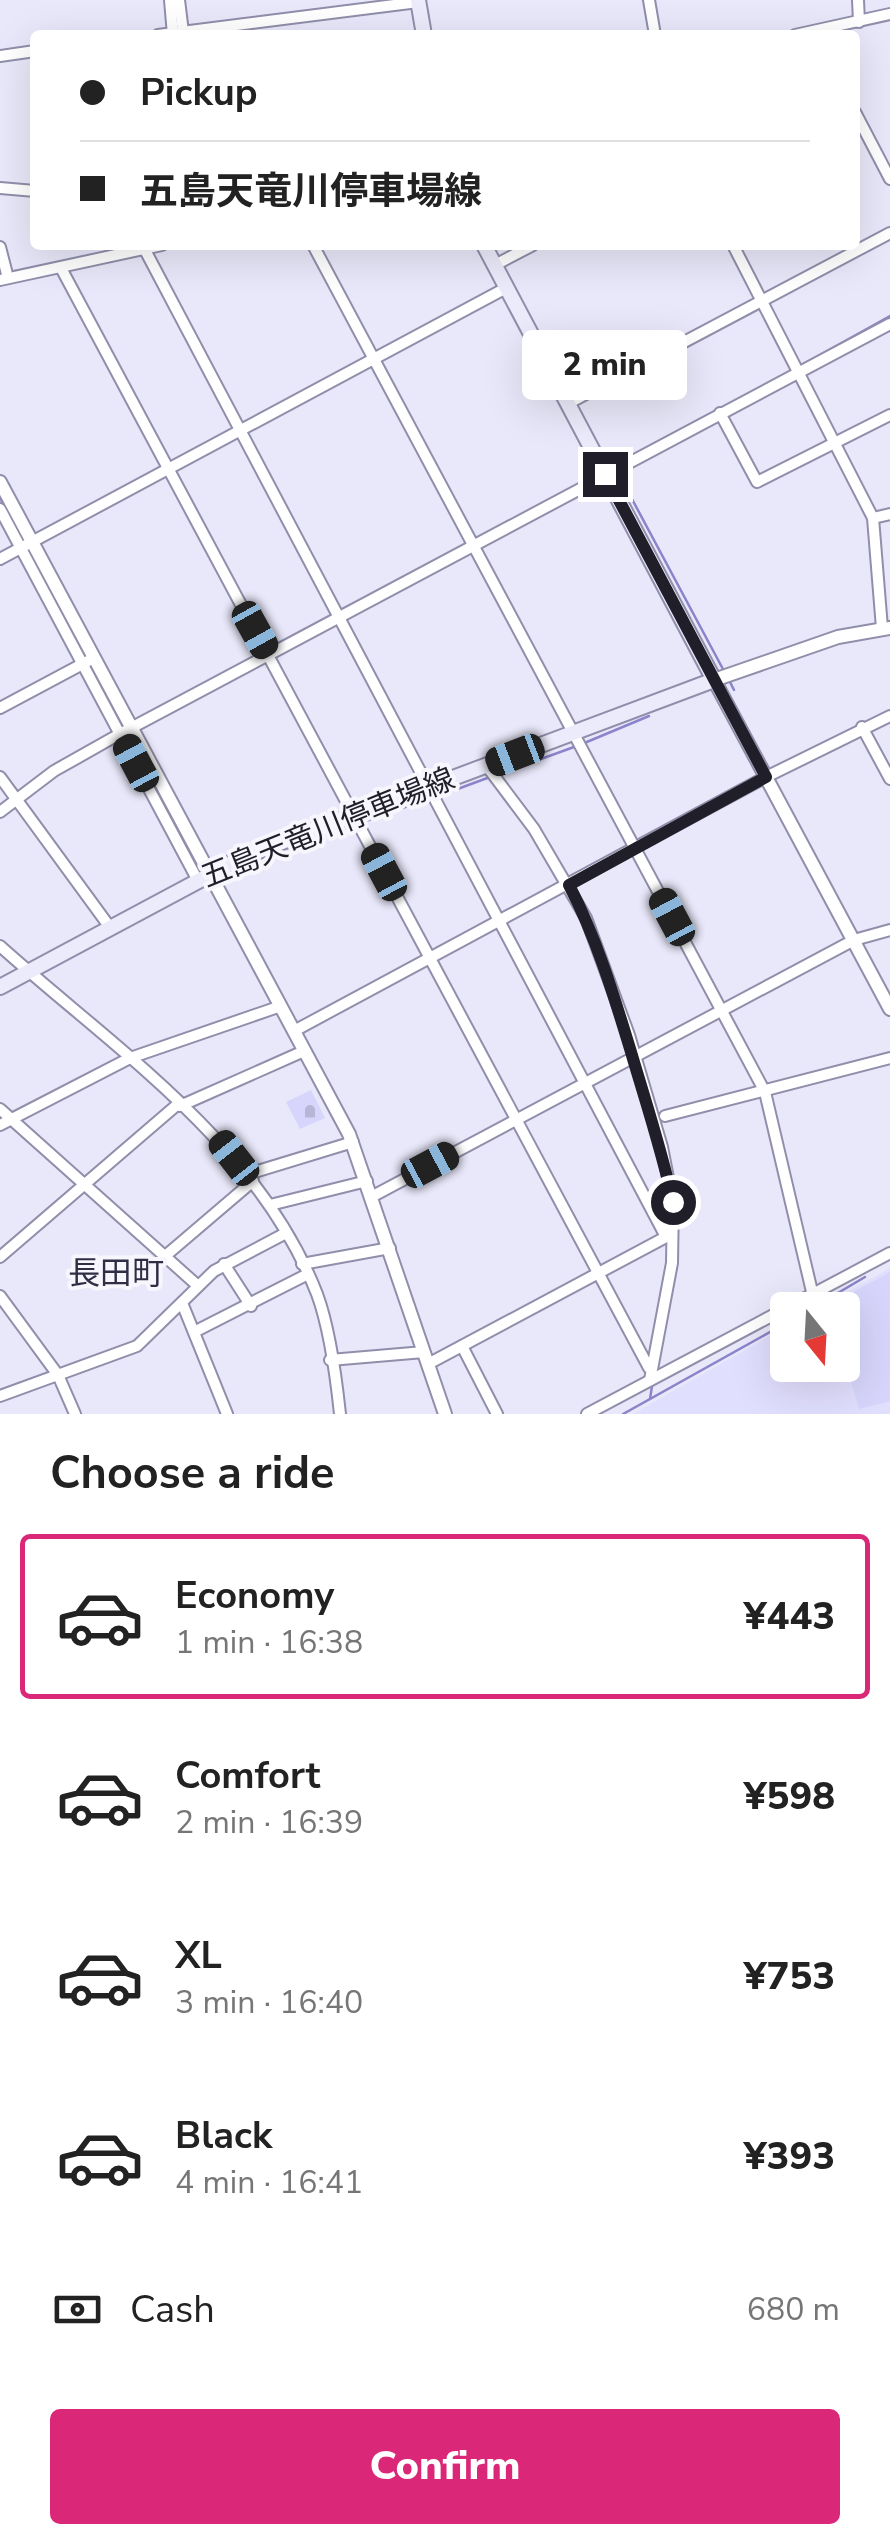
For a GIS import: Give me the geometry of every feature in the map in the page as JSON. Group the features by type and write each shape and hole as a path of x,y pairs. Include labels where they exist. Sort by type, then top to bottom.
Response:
{"main road":[{"path":"418,1 423,30"},
{"path":"486,250 714,680"},
{"name":"五島天竜川停車場線","path":"0,987 203,876 353,815 714,680"}],"street":[{"path":"170,0 176,30"},
{"path":"177,30 180,0"},
{"path":"649,0 653,30"},
{"path":"858,0 859,22"},
{"path":"200,30 418,1"},
{"path":"833,30 890,14"},
{"path":"0,56 30,52"},
{"path":"860,122 890,179"},
{"path":"0,188 30,191"},
{"path":"860,249 890,233"},
{"path":"0,247 4,279 145,250 666,1237 462,1346 427,1358 330,1360"},
{"path":"118,250 122,255"},
{"path":"316,250 765,1092 812,1292"},
{"path":"494,265 523,250"},
{"path":"736,250 874,518 886,628 838,637 714,680 890,1010"},
{"path":"567,404 858,250"},
{"path":"60,268 649,1368"},
{"path":"0,559 506,288"},
{"path":"0,812 54,771 890,324"},
{"path":"720,414 757,482 890,415"},
{"path":"0,482 27,545 88,661 203,876 281,1006 353,1142 445,1414"},
{"path":"0,509 27,545"},
{"path":"874,518 890,514"},
{"path":"0,708 88,661"},
{"path":"294,1031 766,777 890,716"},
{"path":"862,727 890,779"},
{"path":"486,766 569,885 615,992 662,1148 673,1202 672,1263 649,1368 650,1380"},
{"path":"0,778 109,926"},
{"path":"372,1196 634,1061 854,940 890,930"},
{"path":"0,946 221,1141 270,1205 322,1310 340,1414"},
{"path":"5,1122 130,1058 281,1006"},
{"path":"0,1258 179,1105 304,1051"},
{"path":"665,1116 890,1058"},
{"path":"0,1109 5,1122 198,1286"},
{"path":"164,1257 250,1178 353,1142"},
{"path":"270,1205 368,1181"},
{"path":"0,1396 137,1346 224,1264 286,1233"},
{"path":"194,1332 251,1306 305,1269 390,1248"},
{"path":"820,1292 890,1253"},
{"path":"224,1264 251,1306"},
{"path":"0,1296 58,1375 75,1414"},
{"path":"182,1303 228,1414"},
{"path":"586,1414 770,1318"},
{"path":"462,1346 497,1414"}],"shaded area":[{"path":"890,1268 890,1414 633,1414 770,1336 770,1382 860,1382 860,1292 848,1292"}],"green space":[{"path":"311,1090 325,1118 300,1129 286,1102"},
{"path":"890,1272 890,1401 859,1409 851,1382 860,1382 860,1292 854,1292"}],"waterway":[{"path":"800,366 890,316"},
{"path":"614,465 793,370"},
{"path":"617,471 724,671"},
{"path":"0,498 25,544"},
{"path":"28,551 41,575"},
{"path":"728,678 734,690"},
{"path":"101,688 123,730"},
{"path":"582,744 649,716"},
{"path":"127,737 200,867"},
{"path":"497,775 574,747"},
{"path":"436,797 490,777"},
{"path":"360,823 428,799"},
{"path":"299,843 353,826"},
{"path":"212,862 290,830"},
{"path":"658,1116 677,1201"},
{"path":"665,1324 676,1269"},
{"path":"840,1292 865,1277"},
{"path":"623,1414 770,1332"},
{"path":"650,1399 652,1386"}],"district":[{"name":"長田町","path":"116,1273"}],"route":[{"path":"605,474 766,777 569,885 615,992 662,1148 673,1202"}]}
